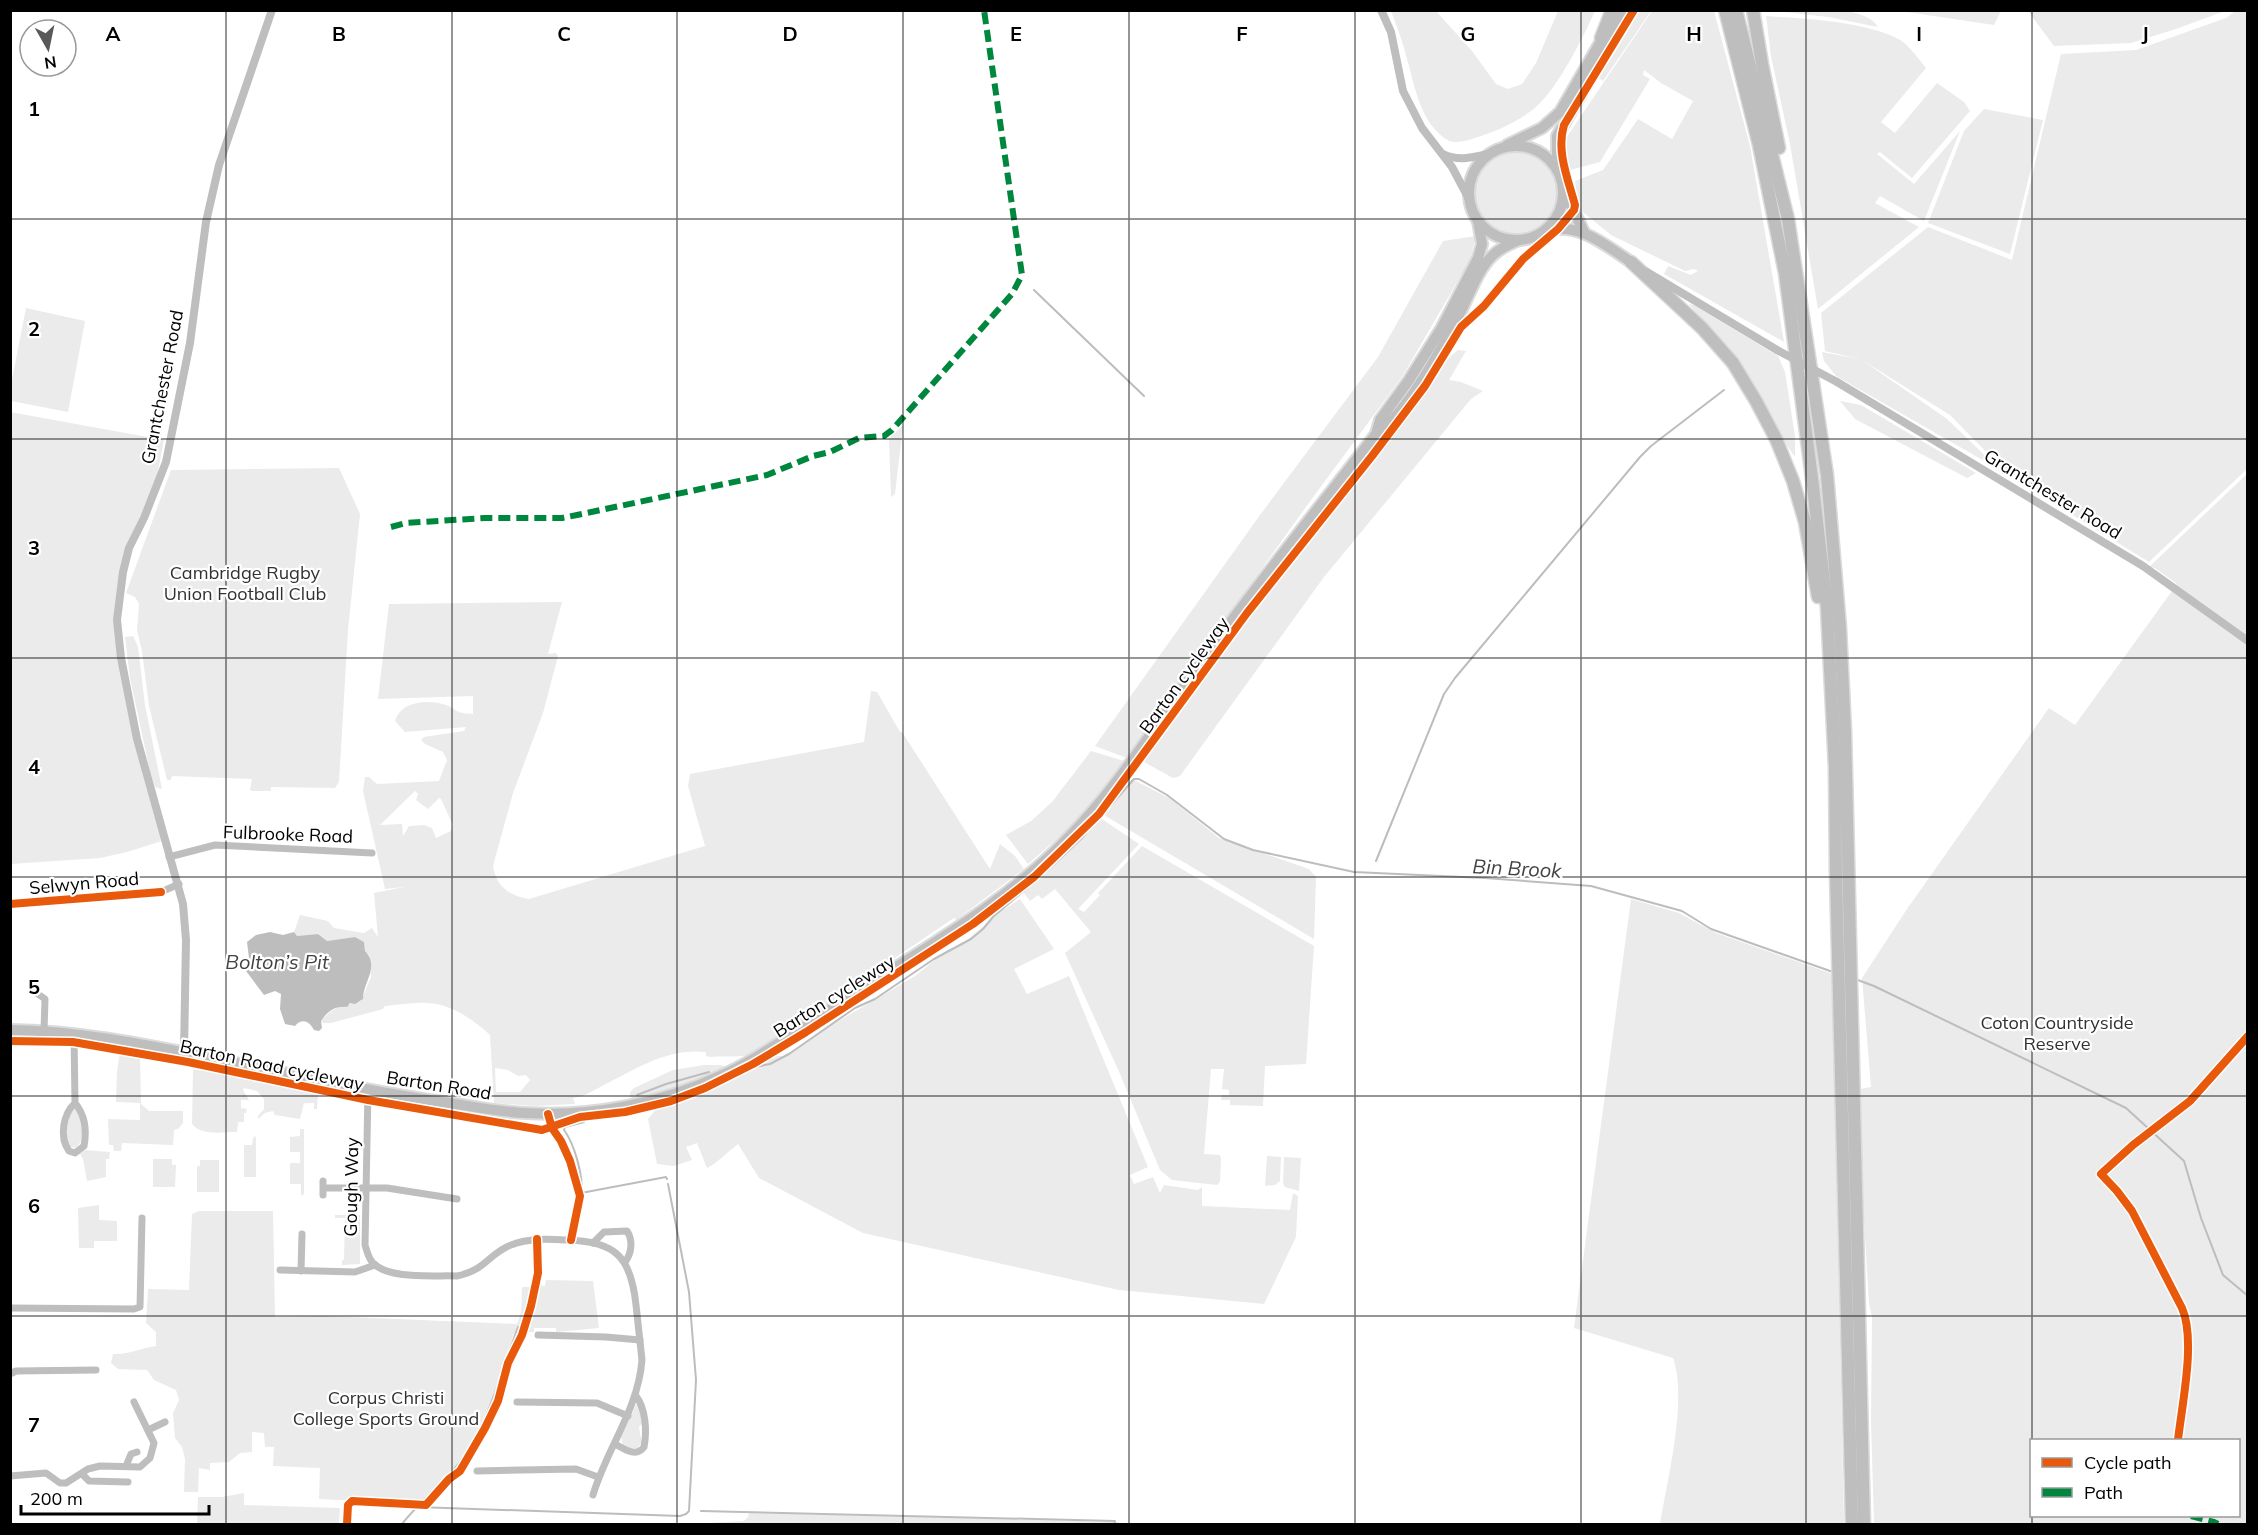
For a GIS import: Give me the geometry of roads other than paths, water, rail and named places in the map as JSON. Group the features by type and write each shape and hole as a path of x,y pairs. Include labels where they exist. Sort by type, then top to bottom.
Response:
{"highway":[{"path":"1601,38 1612,10"},
{"path":"1725,10 1759,145 1785,273 1827,608 1834,714 1839,1057 1852,1524"},
{"path":"1736,10 1788,219 1827,475 1845,731 1864,1524"},
{"path":"1754,10 1762,64 1787,188 1788,219"},
{"path":"1631,262 1702,328 1733,363 1776,439 1793,481 1805,522 1820,608 1834,714"}],"main road":[{"path":"1376,434 1380,420 1409,380 1441,329 1478,258 1482,244 1478,221 1469,199 1473,174 1479,164 1497,150 1542,128 1554,118 1565,104 1619,10"},
{"path":"1584,232 1557,171 1557,136 1630,10"},
{"path":"1497,150 1514,146 1533,150 1548,159 1557,171"},
{"path":"1540,233 1547,228 1557,214 1562,202 1562,186"},
{"path":"1478,221 1496,235 1520,240"},
{"path":"1376,434 1388,426 1429,368 1447,338 1480,272 1502,247 1557,228 1584,232 1631,262"},
{"name":"Barton Road","path":"10,1030 74,1034 125,1046 499,1112 580,1113 620,1107 706,1083 737,1068 913,957 1012,888 1063,843 1094,810 1274,564 1376,434"}],"street":[{"name":"Grantchester Road","path":"187,1056 186,940 183,904 137,740 121,658 117,620 129,548 144,518 166,462 190,343 206,222 219,165 272,10"},
{"path":"1382,10 1391,32 1403,91 1422,128 1452,167 1469,199"},
{"path":"1442,154 1453,159 1461,159 1497,150"},
{"name":"Grantchester Road","path":"1631,262 1777,350 1837,382 2143,566 2247,641"},
{"name":"Fulbrooke Road","path":"169,857 215,846 372,853"},
{"name":"Selwyn Road","path":"10,904 161,892 179,884"},
{"path":"35,993 45,999 44,1032"},
{"path":"74,1034 75,1103 81,1111 86,1138 84,1146 75,1153 69,1151 64,1140 66,1115 75,1103"},
{"name":"Gough Way","path":"368,1090 365,1245 370,1260 375,1265"},
{"path":"323,1188 387,1188 447,1195 457,1199"},
{"path":"10,1308 134,1309 140,1307 142,1218"},
{"path":"593,1243 604,1232 627,1231 630,1237 631,1254 625,1262"},
{"path":"300,1238 301,1271"},
{"path":"280,1270 355,1272 375,1265 391,1273 457,1276 466,1275 481,1268 508,1246 517,1242 537,1239 593,1243 613,1250 625,1262 634,1287 642,1360 636,1396 598,1477 593,1495"},
{"path":"538,1335 640,1340"},
{"path":"10,1374 16,1371 96,1370"},
{"path":"615,1444 628,1452 638,1452 644,1447 643,1412 636,1396"},
{"path":"10,1476 46,1473 60,1483 66,1483 88,1469 100,1466 140,1467 150,1458 154,1443 134,1402"},
{"path":"517,1402 597,1403 628,1416"},
{"path":"148,1430 165,1422"},
{"path":"126,1466 131,1454 137,1452"},
{"path":"477,1471 576,1469 598,1477"},
{"path":"81,1474 88,1481 128,1482"}],"water":[{"name":"Bolton’s Pit","path":"270,932 283,935 294,932 297,936 318,934 327,941 355,937 364,942 371,969 363,999 355,1004 350,1003 347,1007 335,1008 329,1012 321,1021 322,1028 319,1031 314,1030 310,1024 305,1022 300,1022 295,1026 285,1024 280,1009 281,994 275,991 264,995 246,971 249,958 247,942 256,935"}],"waterway":[{"path":"1034,290 1144,396"},
{"path":"1376,861 1444,694 1455,678 1640,457 1724,390"},
{"name":"Bin Brook","path":"755,1067 770,1064 789,1054 855,1008 875,999 934,959 971,939 1081,839 1134,779 1139,779 1167,795 1224,839 1253,850 1354,872 1591,886 1682,911 1711,929 1833,972"},
{"name":"Bin Brook","path":"1855,979 1874,986 2126,1108 2184,1161 2201,1218 2223,1275 2248,1296"},
{"name":"Bin Brook","path":"637,1095 709,1072"},
{"name":"Bin Brook","path":"584,1122 565,1127 564,1130 577,1160 582,1186 581,1193 666,1177 667,1179"},
{"path":"417,1507 680,1516 689,1511 696,1380 689,1292 668,1184"},
{"name":"Bin Brook","path":"402,1524 452,1471 469,1448 493,1397 518,1327"},
{"path":"701,1511 1115,1521 1114,1524"}],"park label":[{"name":"Cambridge Rugby Union Football Club","path":"245,582"},
{"name":"Coton Countryside Reserve","path":"2057,1032"},
{"name":"Corpus Christi College Sports Ground","path":"386,1407"}]}
